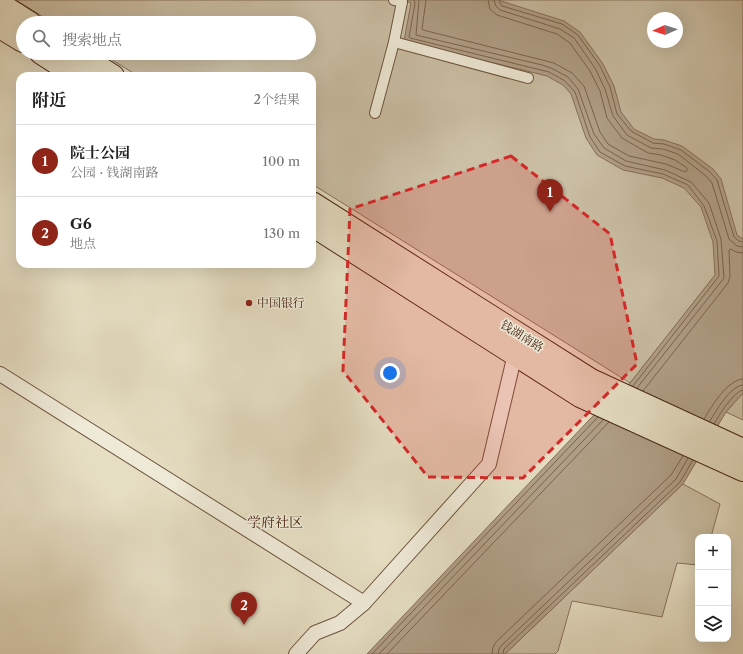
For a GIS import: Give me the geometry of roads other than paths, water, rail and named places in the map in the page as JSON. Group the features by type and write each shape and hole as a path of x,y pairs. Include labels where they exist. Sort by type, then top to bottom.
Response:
{"main road":[{"path":"0,4 19,16"},
{"path":"0,27 16,37"},
{"path":"52,60 72,72"},
{"path":"88,60 107,72"},
{"name":"钱湖南路","path":"316,206 586,388"},
{"name":"钱湖南路","path":"316,228 516,354 586,388 733,452 743,470"}],"street":[{"path":"375,113 394,42 402,2 394,0"},
{"path":"394,42 528,78"},
{"path":"296,654 315,633 340,623 364,603 489,464 516,354"},
{"path":"0,374 364,603"}],"water":[{"path":"404,0 498,0 564,21 580,32 603,64 614,86 621,112 634,129 654,139 664,140 682,146 713,169 721,179 737,235 743,239 743,393 726,412 683,484 505,654 367,654 590,419 630,383 715,275 713,242 701,207 684,188 662,178 623,170 597,155 586,138 571,94 563,85 547,76 404,41 411,3"}],"place":[{"name":"院士公园","path":"550,212"},
{"name":"中国银行","path":"249,303"},
{"name":"G6","path":"244,625"}],"district":[{"name":"学府社区","path":"275,522"}]}
